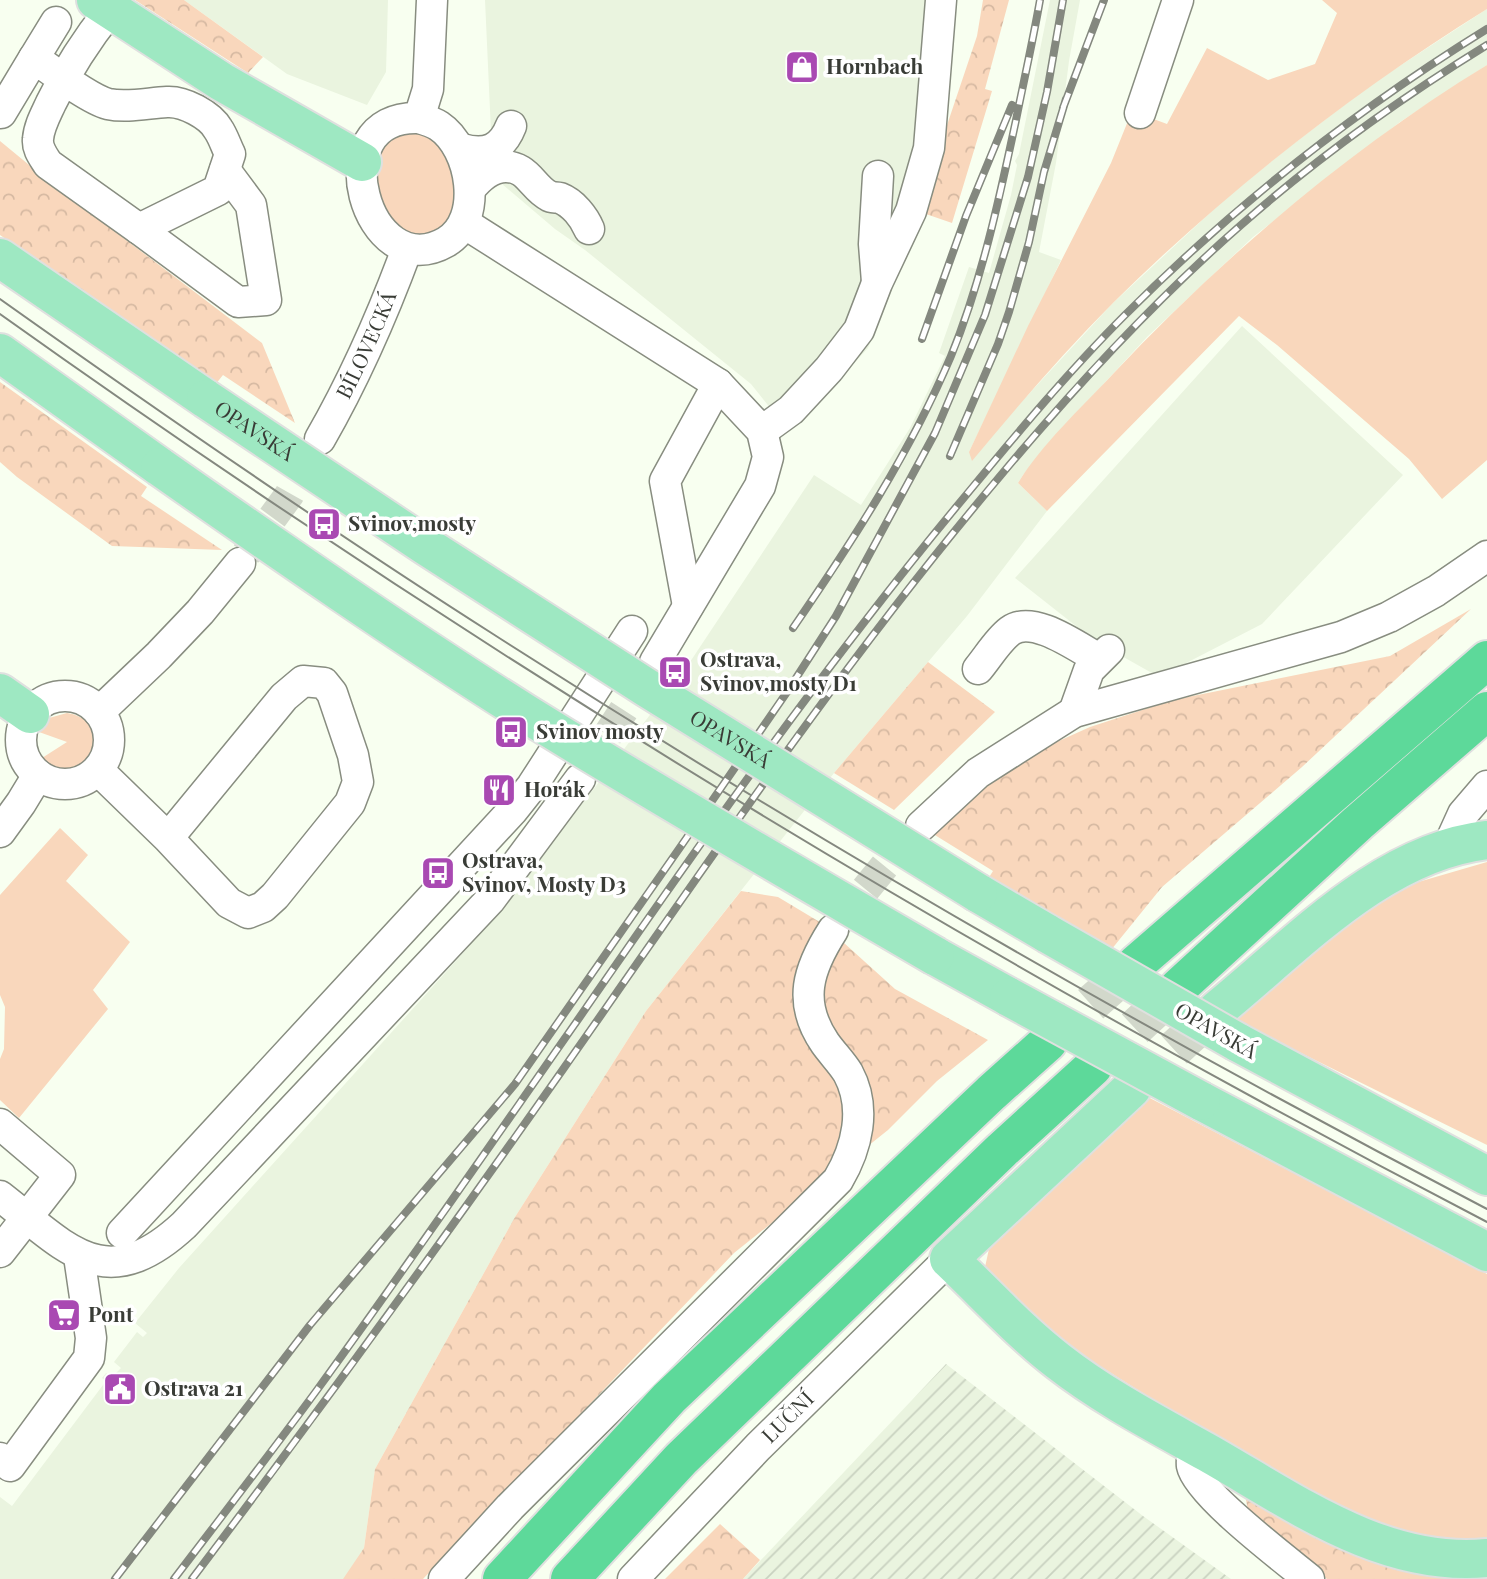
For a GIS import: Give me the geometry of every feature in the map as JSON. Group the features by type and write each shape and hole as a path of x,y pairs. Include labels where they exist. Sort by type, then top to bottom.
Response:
{"highway":[{"path":"1136,964 1487,660"},
{"path":"1178,988 1358,823 1487,711"},
{"path":"502,1579 669,1398 1048,1042"},
{"path":"570,1579 681,1459 1002,1150 1093,1067"}],"main road":[{"path":"103,4 222,82 362,162"},
{"name":"OPAVSKÁ","path":"0,258 206,400 426,546 647,688 978,893 1237,1042 1487,1176"},
{"path":"0,353 304,567 523,711 677,806 1009,997 1487,1252"},
{"path":"1217,1010 1358,895 1401,867 1448,847 1487,840"},
{"path":"1132,1088 949,1259 1058,1361 1193,1445 1331,1522 1383,1546 1443,1560 1487,1558"}],"street":[{"path":"419,118 428,89 432,0"},
{"path":"762,431 789,412 829,369 859,330 877,283 911,211 929,148 941,0"},
{"path":"1140,113 1178,0"},
{"path":"103,4 41,125 37,141 48,164 238,302 266,300 251,205 225,170"},
{"path":"1,113 56,22"},
{"path":"34,58 106,103 136,105 172,101 194,109 217,127 230,153 218,190 139,229"},
{"path":"419,118 438,125 456,147 467,172 470,189 469,206 464,223 457,234 429,249 407,248 391,240 373,218 365,196 362,162 368,144 380,129 398,119 419,118"},
{"path":"456,147 472,152 487,152 507,138 511,126"},
{"path":"470,189 487,171 502,167 520,170 549,196 555,208 577,226 589,229"},
{"path":"877,283 874,244 878,176"},
{"path":"464,223 718,384 762,431 768,457 760,486 655,662"},
{"name":"BÍLOVECKÁ","path":"320,439 346,394 380,320 407,248"},
{"path":"688,606 665,481 718,384"},
{"path":"921,827 978,773 1074,712 1341,637 1389,617 1436,591 1487,556"},
{"path":"99,712 168,646 240,563"},
{"path":"978,669 1009,631 1023,625 1037,627 1104,654 1089,670 1074,712"},
{"path":"122,1233 513,810 537,780 632,631"},
{"path":"97,770 168,838 229,903 248,913 275,896 350,803 358,782 353,755 332,693 324,683 303,681 284,697 168,838"},
{"path":"64,696 77,698 99,712 105,721 109,741 104,762 97,770 75,783 62,784 38,775 24,755 22,731 15,704 39,705 51,698 64,696"},
{"path":"0,832 22,803 38,775"},
{"path":"0,1196 79,1256 105,1262 137,1257 149,1252 184,1225 490,901 580,779"},
{"path":"1448,847 1462,814 1487,786"},
{"path":"444,1579 510,1507 838,1180 856,1141 858,1118 855,1095 848,1074 813,1023 808,1003 811,971 817,955 833,930"},
{"path":"0,1124 60,1175 0,1252"},
{"path":"0,1458 10,1466 89,1358 91,1338 79,1256"},
{"name":"LUČNÍ","path":"633,1579 758,1447 949,1259"},
{"path":"1193,1445 1192,1468 1207,1490 1241,1524 1309,1579"}],"shaded area":[{"path":"184,0 388,0 386,72 367,105 287,74"},
{"path":"485,0 954,0 923,213 868,348 805,417 787,429 751,384 502,184 492,154"},
{"path":"1050,0 1080,0 1056,163 1039,252 1061,260 969,452 1027,396 1112,304 1225,199 1372,84 1487,9 1487,65 1400,122 1253,237 1147,337 1023,475 1018,483 1047,511 967,616 834,773 646,1011 515,1217 375,1469 364,1548 354,1579 0,1579 0,1497 12,1506 106,1381 102,1378 106,1373 110,1376 121,1368 114,1362 137,1332 143,1337 147,1333 135,1323 179,1268 464,952 690,662 814,475 861,505 910,428 945,356 939,353 969,267 989,273 1011,195 1017,165 1015,161 1019,154"},
{"path":"1242,326 1403,475 1262,624 1159,677 1095,641 1015,578"},
{"path":"946,1364 1143,1516 1231,1579 743,1579"}],"green space":[{"path":"135,0 184,0 263,57 248,73"},
{"path":"983,0 1009,0 985,89 992,91 952,223 923,213 943,137 977,36"},
{"path":"1322,0 1487,0 1487,9 1339,109 1200,222 1094,322 972,461 969,452 1028,326 1111,163 1132,111 1167,124 1207,48 1268,80 1315,64 1337,13"},
{"path":"1487,65 1487,460 1442,499 1409,459 1277,345 1239,316 1047,511 1018,483 1038,454 1154,331 1243,247 1385,133"},
{"path":"417,130 437,141 452,168 457,203 442,230 412,236 388,219 376,193 374,164 388,138"},
{"path":"0,141 51,183 262,343 295,423 223,375 215,385 0,235"},
{"path":"0,382 147,487 141,496 222,550 112,546 17,477 0,462"},
{"path":"1471,609 1302,767 1162,887 1111,950 988,879 993,871 930,832 975,789 1030,754 1090,727 1173,700 1390,656"},
{"path":"928,662 995,712 894,810 834,773"},
{"path":"67,713 84,719 92,730 95,743 91,755 83,765 71,770 57,769 42,758 67,742 39,732 49,718"},
{"path":"60,828 88,855 66,881 130,942 93,990 108,1009 19,1118 0,1100 0,1059 4,1049 5,1007 0,995 0,895"},
{"path":"1487,862 1487,1145 1234,1020 1321,943 1408,885"},
{"path":"741,891 778,897 823,924 895,989 988,1040 937,1081 888,1130 734,1253 423,1579 343,1579 364,1548 375,1469 515,1217 646,1011"},
{"path":"1144,1095 1487,1274 1487,1548 1400,1540 1336,1514 1079,1353 995,1285 985,1267 991,1240"},
{"path":"1245,1495 1321,1535 1406,1571 1487,1575 1487,1579 1327,1579 1249,1515"},
{"path":"720,1524 760,1560 743,1579 665,1579"}],"tunnel":[{"path":"246,554 289,495 315,449"},
{"path":"583,773 653,665"},
{"path":"837,924 916,832"},
{"path":"1048,1042 1136,964"},
{"path":"1093,1067 1178,988"},
{"path":"1132,1088 1217,1010"}],"tram line":[{"path":"0,299 368,553 736,786 1108,1004 1487,1209"},
{"path":"0,314 360,561 728,794 1104,1015 1487,1222"}],"railway":[{"path":"793,628 837,563 899,462 951,356 989,240 1040,0"},
{"path":"115,1579 310,1325 515,1084 787,692 836,616 935,433 985,315 1028,177 1047,92 1063,0"},
{"path":"1063,108 1104,0"},
{"path":"174,1579 350,1344 764,756 861,626 1021,429 1125,315 1253,198 1344,126 1487,29"},
{"path":"192,1579 459,1216 800,734 895,606 996,481 1114,348 1176,285 1241,225 1299,176 1360,130 1487,45"},
{"path":"950,456 1009,312 1029,242 1044,172 1066,99"},
{"path":"922,339 966,216 1012,105"}],"place":[{"name":"Hornbach","path":"802,67"},
{"name":"Svinov,mosty","path":"324,524"},
{"name":"Ostrava, Svinov,mosty D1","path":"675,672"},
{"name":"Svinov mosty","path":"511,732"},
{"name":"Horák","path":"499,790"},
{"name":"Ostrava, Svinov, Mosty D3","path":"438,873"},
{"name":"Pont","path":"64,1315"},
{"name":"Ostrava 21","path":"120,1389"}]}
